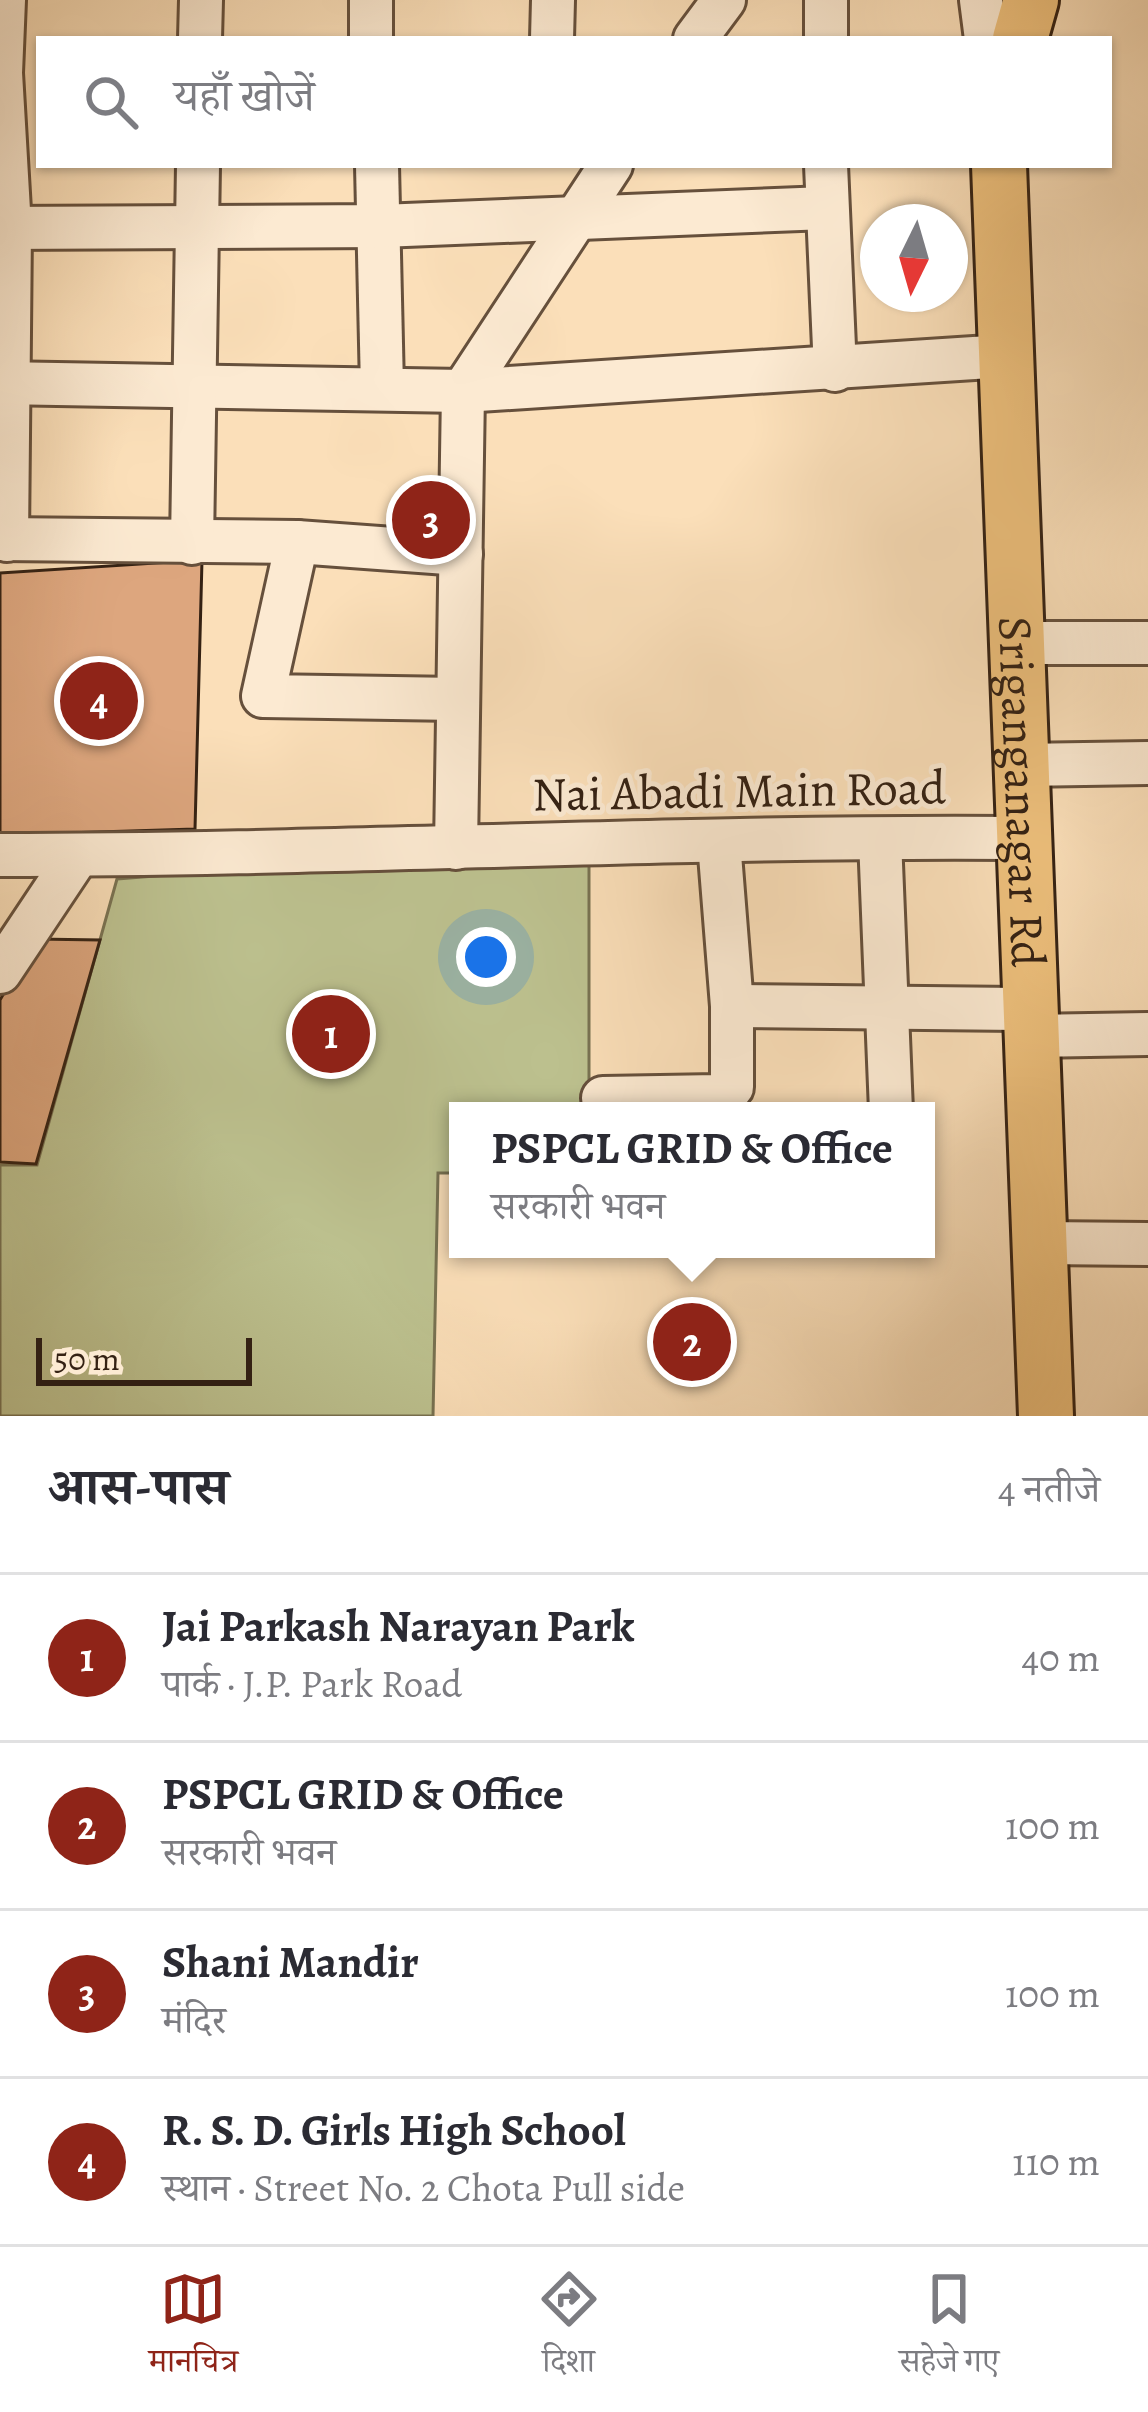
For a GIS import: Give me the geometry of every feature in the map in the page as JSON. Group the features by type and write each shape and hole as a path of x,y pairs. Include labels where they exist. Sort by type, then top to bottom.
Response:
{"main road":[{"path":"1021,36 1031,0"},
{"name":"Sriganganagar Rd","path":"999,168 1046,1416"}],"street":[{"path":"4,0 3,539 297,542 461,554"},
{"path":"200,36 201,0"},
{"path":"371,0 371,36"},
{"path":"551,36 553,0"},
{"path":"697,36 724,0"},
{"path":"826,0 826,36"},
{"path":"981,0 986,36"},
{"path":"1,74 36,72"},
{"path":"192,543 198,168"},
{"path":"377,168 382,388"},
{"path":"456,848 463,391 609,168"},
{"path":"826,168 835,370"},
{"path":"5,228 381,226 826,208"},
{"path":"4,383 463,391 1005,356"},
{"path":"297,542 243,696 458,698"},
{"path":"1016,643 1148,643"},
{"path":"1021,765 1148,763"},
{"name":"Nai Abadi Main Road","path":"0,855 1024,838"},
{"path":"880,839 890,1102"},
{"path":"603,1098 727,1094 733,1074 732,1006 719,842"},
{"path":"0,972 78,855"},
{"path":"732,1006 886,1006 1148,1034"},
{"path":"1040,1243 1148,1244"}],"green space":[{"path":"589,842 589,1102 449,1102 449,1173 438,1173 433,1416 0,1416 0,1165 37,1165 117,879"}],"building":[{"path":"202,560 195,829 0,835 0,573"},
{"path":"35,939 100,940 36,1164 0,1162 0,1000"}],"place":[{"name":"Shani Mandir","path":"431,520"},
{"name":"R. S. D. Girls High School","path":"99,701"},
{"name":"Jai Parkash Narayan Park","path":"331,1034"},
{"name":"PSPCL GRID & Office","path":"692,1342"}]}
